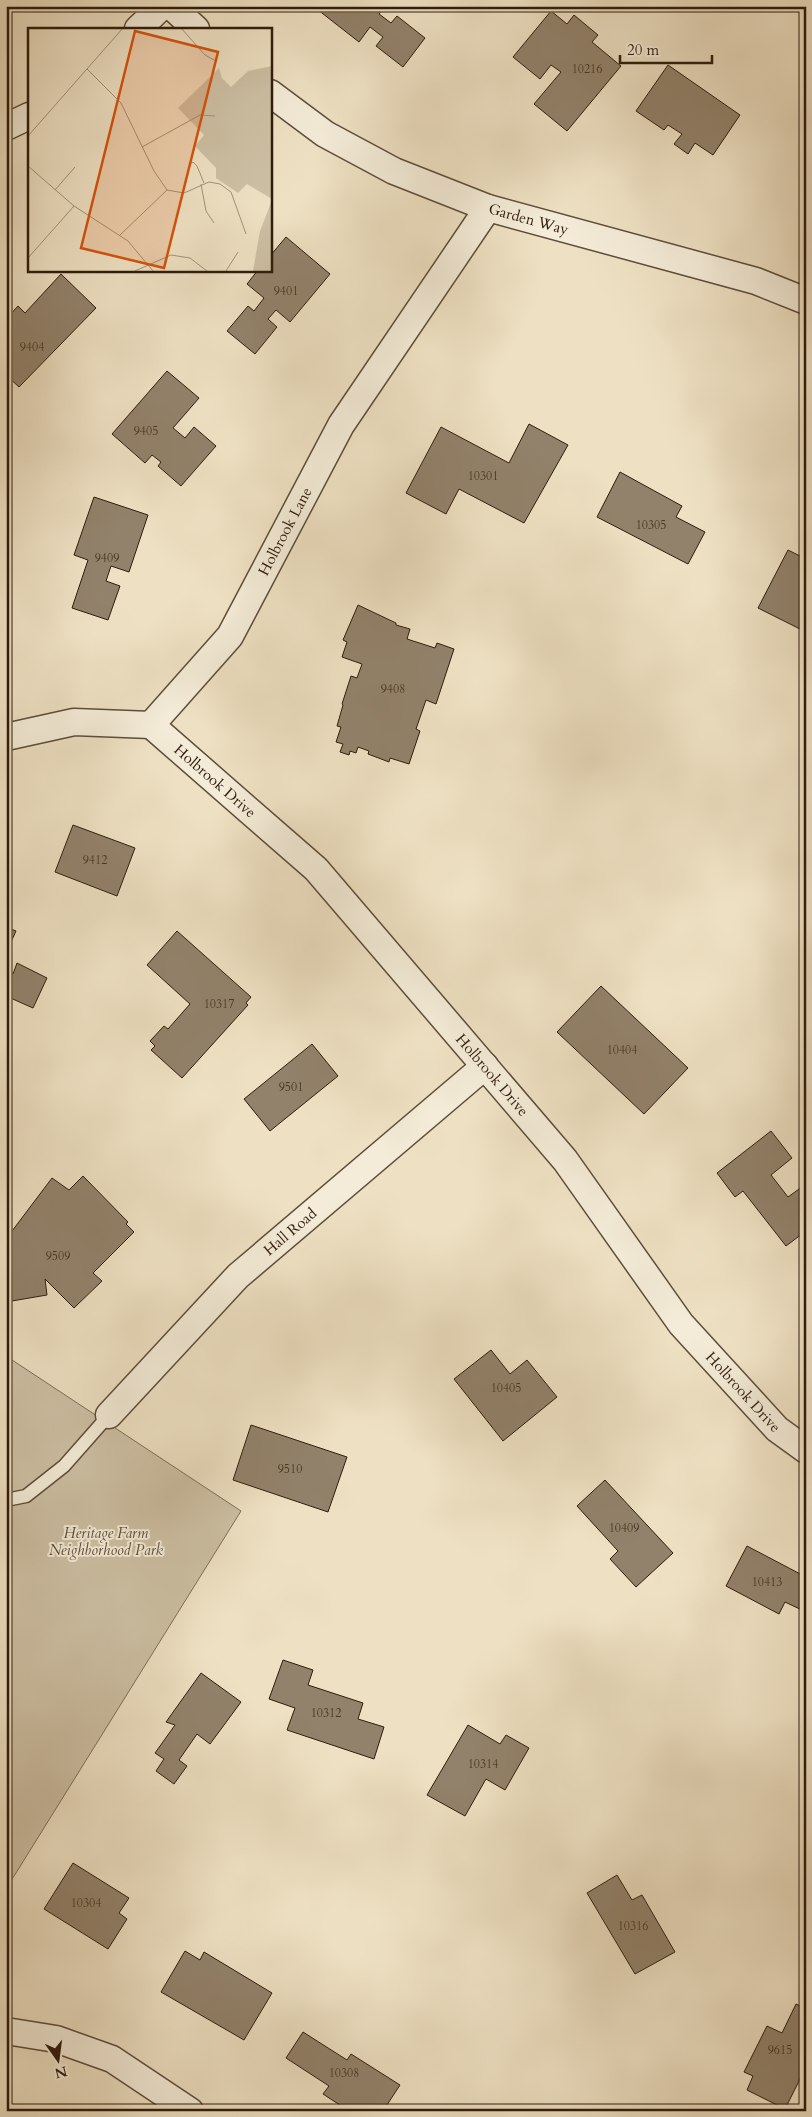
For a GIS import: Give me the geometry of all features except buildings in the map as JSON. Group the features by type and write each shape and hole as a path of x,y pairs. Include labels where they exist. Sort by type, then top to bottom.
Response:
{"street":[{"path":"139,28 162,6"},
{"path":"171,6 195,28"},
{"name":"Garden Way","path":"271,94 325,134 394,171 488,208 756,281 806,301"},
{"path":"6,127 28,116"},
{"name":"Holbrook Lane","path":"151,725 230,636 341,425 488,208"},
{"path":"6,737 74,722 151,725"},
{"name":"Holbrook Drive","path":"151,725 316,869 565,1160 681,1324 777,1429 806,1450"},
{"name":"Hall Road","path":"109,1415 238,1276 485,1066"},
{"path":"6,2031 56,2038 112,2059 190,2111"}],"lane":[{"path":"6,1500 26,1496 64,1466 109,1415"}],"green space":[{"name":"Heritage Farm Neighborhood Park","path":"6,1356 241,1511 6,1889"}]}
